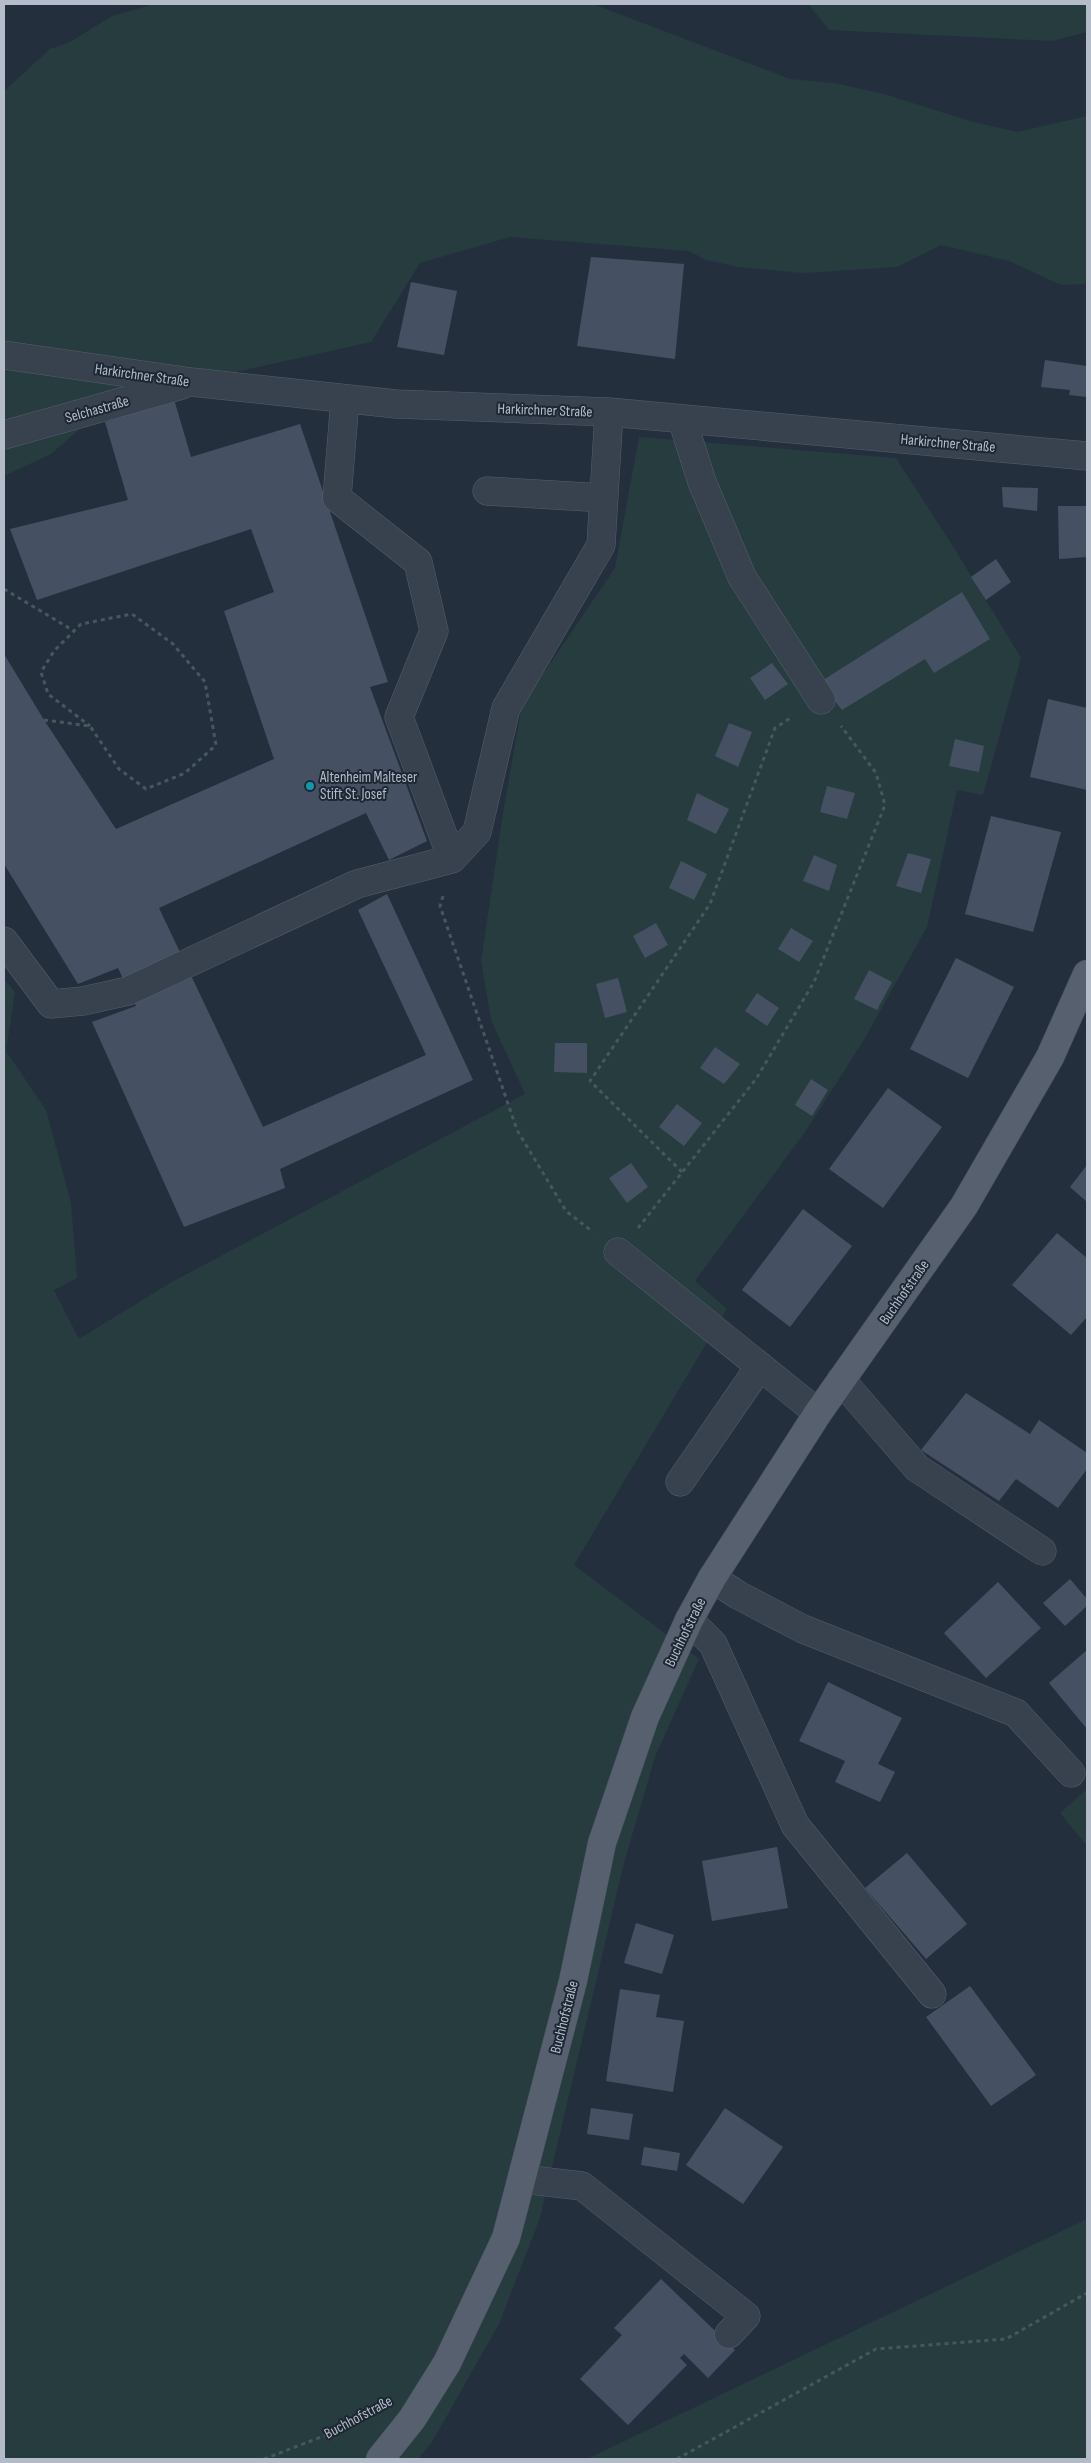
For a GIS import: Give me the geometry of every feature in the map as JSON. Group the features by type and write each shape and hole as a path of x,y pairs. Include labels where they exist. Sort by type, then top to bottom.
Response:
{"main road":[{"name":"Buchhofstraße","path":"380,2459 412,2420 447,2363 506,2238 574,1981 602,1843 645,1717 689,1620 712,1578 818,1413 964,1206 1050,1057 1087,974"}],"street":[{"name":"Harkirchner Straße","path":"4,355 190,382 396,404 609,412 1087,456"},
{"name":"Selchastraße","path":"4,435 190,382"},
{"path":"345,399 336,498 418,562 434,631 399,717 452,859"},
{"path":"4,941 51,1004 83,1001 128,991 357,884 452,859 477,832 506,708 601,545 609,412"},
{"path":"682,419 702,482 742,577 821,700"},
{"path":"487,492 604,498"},
{"path":"618,1252 818,1413"},
{"path":"680,1482 760,1366"},
{"path":"842,1380 918,1468 1042,1551"},
{"path":"712,1578 738,1595 803,1629 1016,1713 1071,1773"},
{"path":"689,1620 714,1644 795,1825 932,1994"},
{"path":"522,2179 582,2186 746,2316 730,2334"}],"path":[{"path":"4,589 74,632"},
{"path":"132,614 173,644 205,682 216,745 184,773 146,789 119,769 90,726 48,694 41,672 54,651 81,624 132,614"},
{"path":"452,859 440,906 517,1130 566,1211 618,1252 682,1172 756,1079 814,982 885,806 876,772 821,700 775,728 710,904 590,1081 682,1172"},
{"path":"44,720 90,726"},
{"path":"677,2459 876,2349 1006,2339 1087,2293"},
{"name":"Buchhofstraße","path":"264,2459 329,2434 380,2407"}],"green space":[{"path":"154,4 593,4 790,79 834,83 884,94 973,122 1018,132 1087,116 1087,280 1085,284 1061,285 1009,261 941,245 897,267 803,273 738,267 706,260 689,251 510,237 420,263 371,342 191,382 105,407 51,454 4,476 4,91 50,49 70,42 112,16"},
{"path":"808,4 1087,4 1087,32 1052,41 829,30"},
{"path":"639,437 896,458 956,551 1021,658 983,795 957,790 927,927 865,1038 805,1132 695,1281 727,1309 574,1565 699,1659 655,1757 624,1863 540,2218 499,2324 432,2442 418,2459 4,2459 4,979 15,992 6,1051 46,1110 71,1203 77,1278 54,1290 79,1339 170,1283 525,1094 491,1020 481,961 504,807 522,705 615,568"},
{"path":"1087,1789 1087,1846 1060,1813"},
{"path":"1087,2219 1087,2459 587,2459"}],"building":[{"path":"591,257 684,264 675,359 577,346"},
{"path":"411,282 457,291 444,355 397,347"},
{"path":"1045,360 1087,366 1087,397 1069,395 1070,390 1041,387"},
{"name":"Altenheim Malteser Stift St. Josef","path":"174,399 191,457 300,424 388,682 370,687 427,841 389,860 366,813 159,908 263,1127 426,1055 358,910 387,894 473,1080 280,1169 285,1188 184,1227 92,1022 136,1006 118,968 78,984 4,864 4,654 44,720 116,829 274,759 224,611 274,592 251,529 37,600 10,529 128,500 105,422"},
{"path":"1002,487 1038,488 1037,511 1003,507"},
{"path":"1058,506 1087,506 1087,557 1059,559"},
{"path":"996,559 1011,582 986,600 971,577"},
{"path":"962,592 990,639 934,673 925,659 842,710 820,682"},
{"path":"772,663 788,684 765,700 750,678"},
{"path":"1048,699 1087,708 1087,790 1030,777"},
{"path":"729,723 752,732 738,767 715,756"},
{"path":"955,739 984,746 979,772 949,766"},
{"path":"827,786 855,793 847,819 820,812"},
{"path":"697,793 729,809 716,834 687,820"},
{"path":"991,816 1061,832 1033,932 965,914"},
{"path":"908,853 931,859 921,893 896,886"},
{"path":"814,855 837,865 829,891 803,881"},
{"path":"681,861 707,874 694,900 669,888"},
{"path":"656,923 668,945 645,958 633,936"},
{"path":"791,928 813,941 799,962 778,949"},
{"path":"956,958 1014,987 968,1078 910,1049"},
{"path":"869,970 892,982 877,1010 854,999"},
{"path":"618,978 627,1012 605,1018 596,984"},
{"path":"757,993 779,1008 767,1026 745,1011"},
{"path":"555,1043 587,1043 587,1073 554,1072"},
{"path":"715,1047 740,1064 724,1084 700,1068"},
{"path":"811,1079 828,1090 812,1116 795,1105"},
{"path":"888,1088 942,1127 883,1208 829,1169"},
{"path":"677,1104 702,1123 684,1146 659,1127"},
{"path":"631,1163 648,1187 627,1203 609,1178"},
{"path":"1087,1165 1087,1202 1070,1187"},
{"path":"803,1209 852,1246 790,1327 742,1290"},
{"path":"1057,1233 1087,1258 1087,1317 1071,1335 1012,1285"},
{"path":"966,1393 1030,1434 1039,1420 1087,1453 1087,1469 1058,1508 1016,1479 999,1501 921,1450"},
{"path":"1070,1579 1087,1599 1087,1606 1065,1626 1043,1603"},
{"path":"998,1582 1041,1628 986,1678 944,1633"},
{"path":"1087,1650 1087,1729 1049,1683"},
{"path":"828,1682 902,1718 878,1764 895,1772 880,1802 835,1782 845,1761 799,1741"},
{"path":"777,1847 788,1908 712,1921 702,1861"},
{"path":"907,1853 967,1924 926,1959 865,1888"},
{"path":"636,1923 674,1935 662,1974 624,1963"},
{"path":"970,1986 1036,2075 991,2106 926,2017"},
{"path":"620,1989 660,1995 656,2017 684,2021 673,2092 606,2081"},
{"path":"591,2108 633,2114 629,2140 587,2134"},
{"path":"725,2108 783,2147 743,2204 686,2165"},
{"path":"644,2147 680,2153 677,2171 641,2165"},
{"path":"661,2279 735,2350 708,2378 684,2354 680,2358 687,2365 628,2425 580,2379 622,2335 614,2328"}],"place":[{"name":"Altenheim Malteser Stift St. Josef","path":"310,786"}]}
